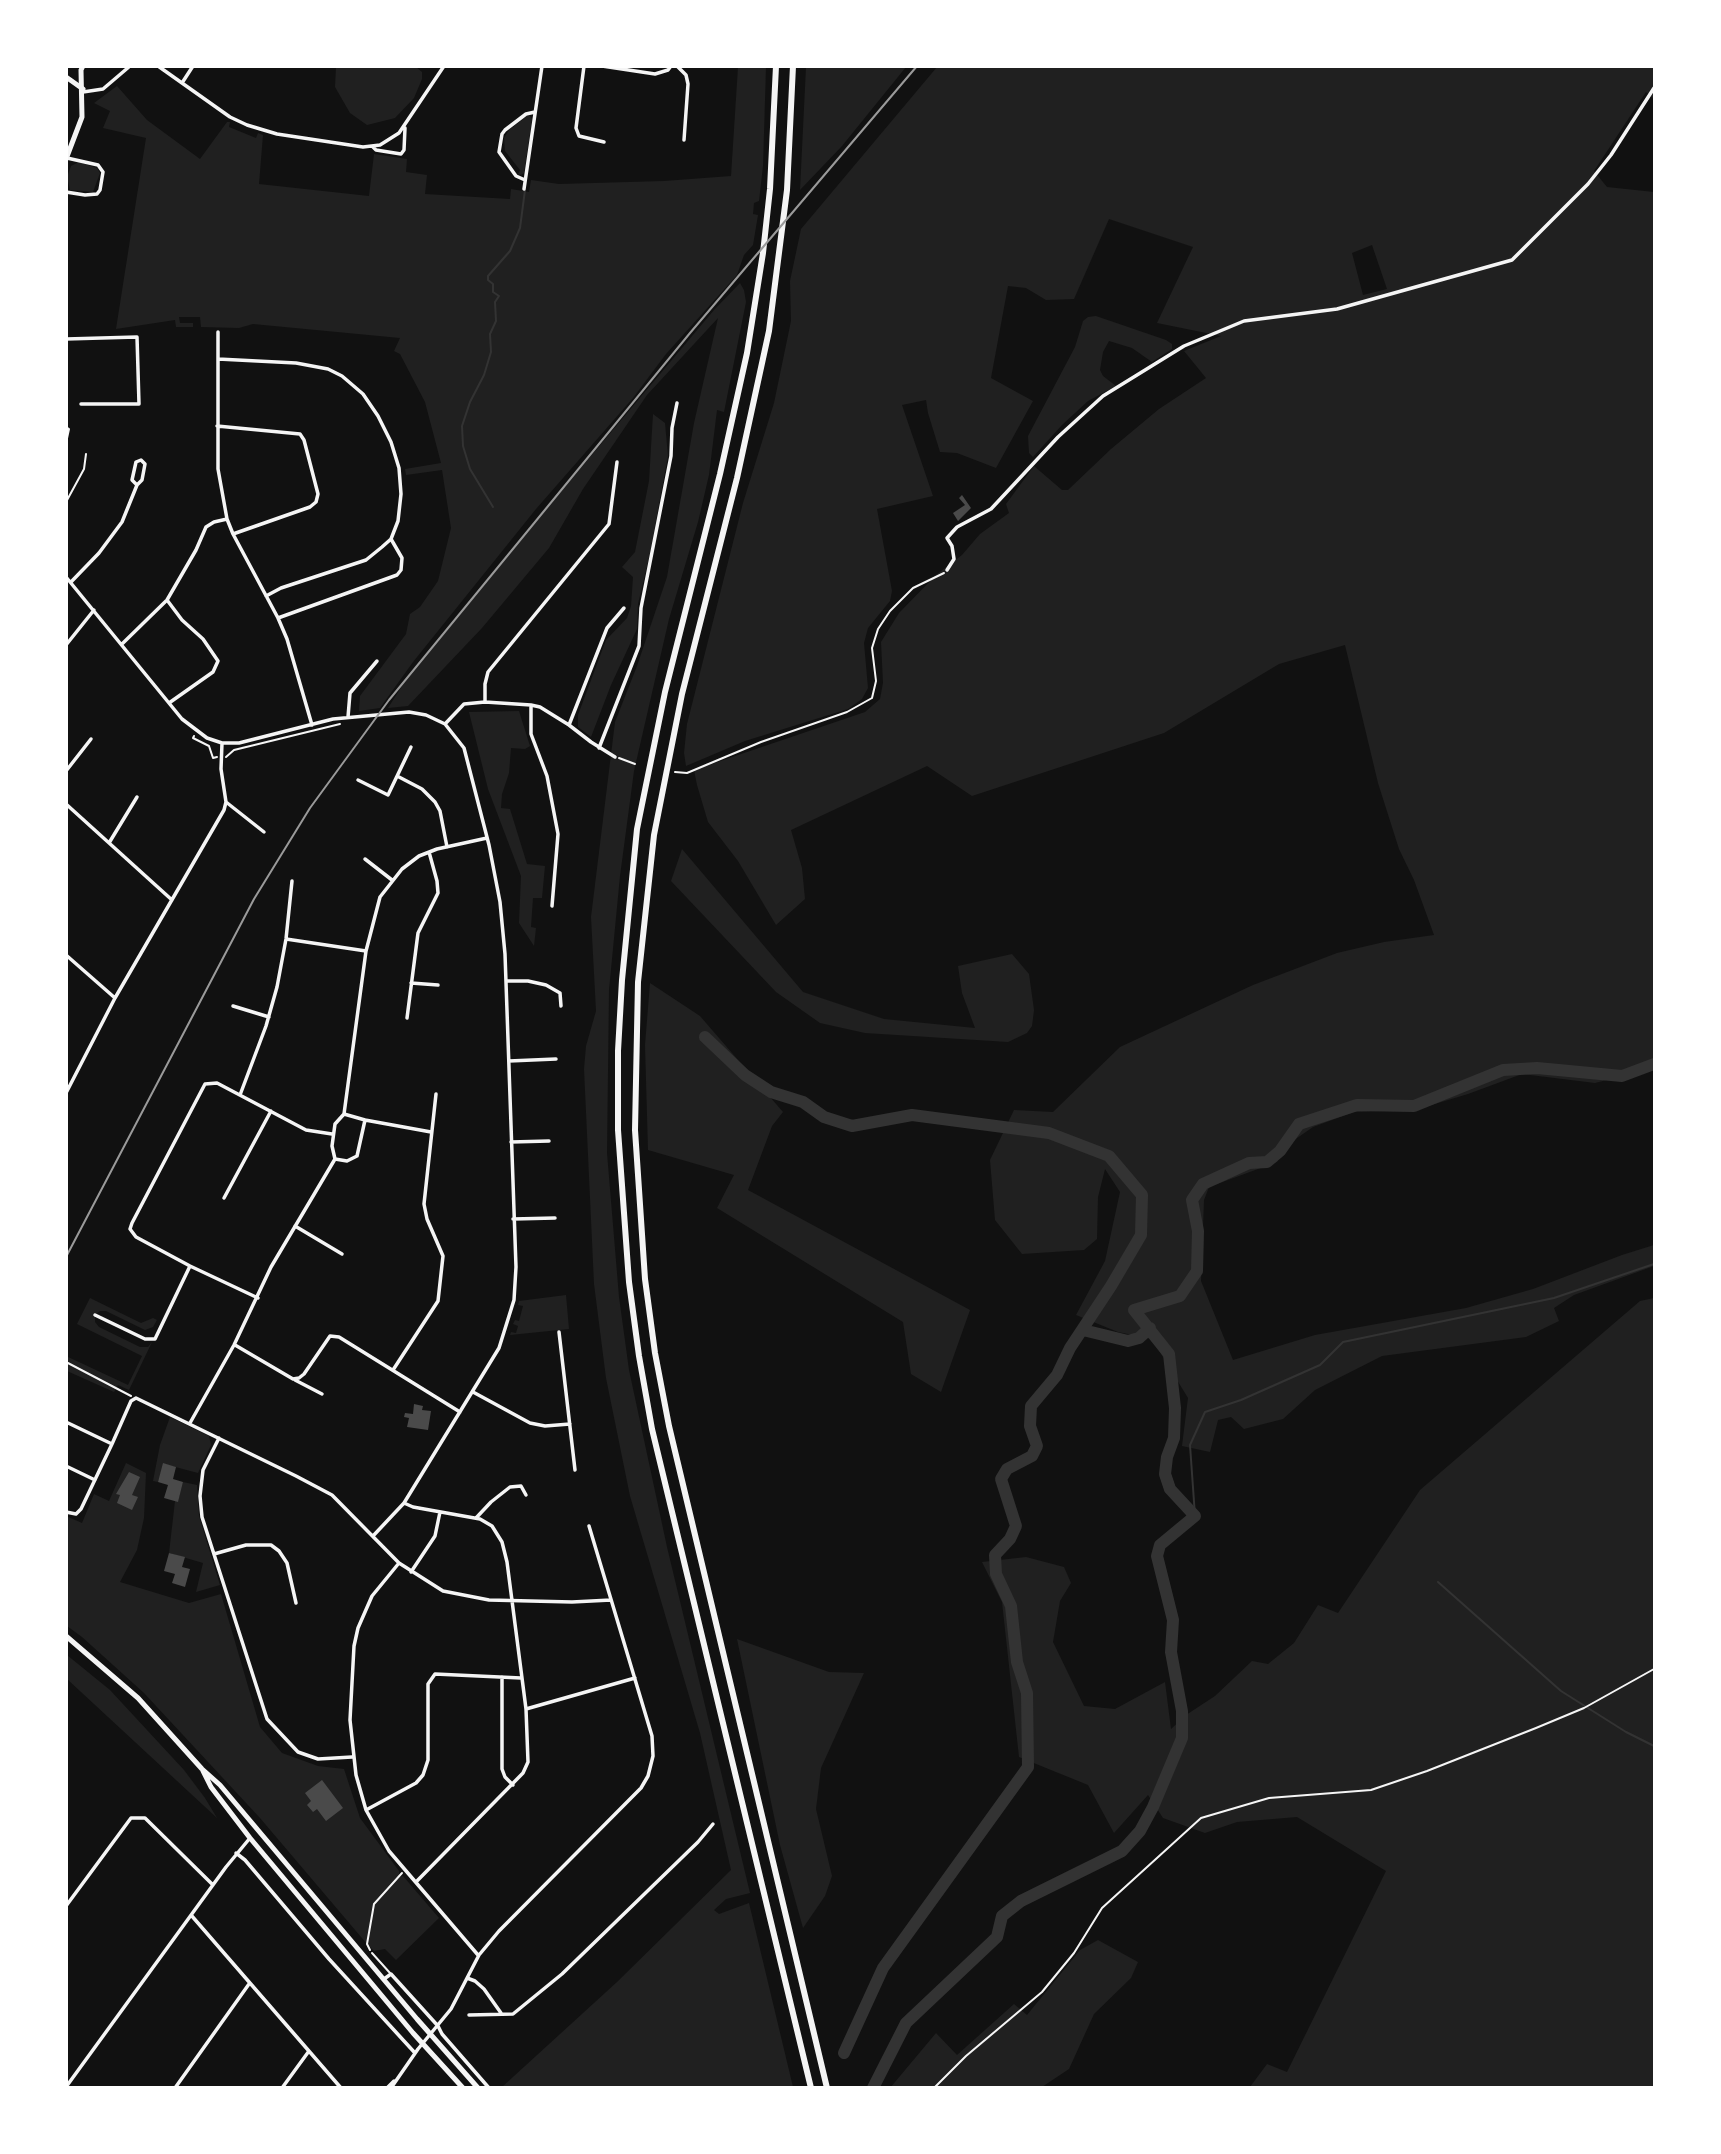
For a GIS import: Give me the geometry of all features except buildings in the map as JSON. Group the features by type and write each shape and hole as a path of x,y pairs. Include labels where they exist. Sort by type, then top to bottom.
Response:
{"highway":[{"path":"776,66 773,151 763,253 737,404 665,692 639,818 622,981 618,1130 629,1282 652,1429 811,2088"},
{"path":"793,66 793,116 786,210 769,331 754,405 682,694 654,835 638,982 635,1130 645,1279 668,1426 827,2088"}],"main road":[{"path":"67,159 82,117 81,68"},
{"path":"66,77 83,91"},
{"path":"66,1636 138,1698 202,1769 220,1785 478,2088"},
{"path":"202,1769 211,1787 250,1838 463,2088"}],"street":[{"path":"83,91 103,89 130,66"},
{"path":"158,66 230,117 247,125 277,134 363,147 373,147 392,140 405,126 444,66"},
{"path":"182,83 193,66"},
{"path":"524,188 542,66"},
{"path":"583,66 576,128 579,136 604,142"},
{"path":"602,66 655,74 668,70 671,66"},
{"path":"677,66 685,75 688,84 684,140"},
{"path":"947,570 954,559 952,546 947,538 957,527 991,509 1058,437 1103,396 1184,346 1244,321 1337,309 1512,260 1588,184 1611,155 1654,88"},
{"path":"526,180 516,176 499,152 502,134 526,114 535,112"},
{"path":"373,147 401,154 404,150 405,126"},
{"path":"66,192 97,194 103,172 98,165 67,159"},
{"path":"218,332 217,426 220,485 227,519 278,618 312,725"},
{"path":"66,339 137,337 139,404 81,404"},
{"path":"218,359 312,365 342,376 363,394 385,428 398,468 400,507 391,539 366,560 266,596"},
{"path":"599,748 639,646 641,608 671,456 672,428 677,403"},
{"path":"217,426 300,434 304,440 318,494 316,502 310,508 233,534"},
{"path":"71,582 87,568 127,514 137,485 141,483 145,464 141,460 136,462 132,480 137,485"},
{"path":"485,702 488,672 609,524 617,463"},
{"path":"121,644 167,600 209,523 227,519"},
{"path":"278,618 397,575 401,570 402,558 391,539"},
{"path":"66,577 169,703 197,733 222,743 239,743 348,717 409,712 426,715 445,724 464,748 488,838 500,902 507,981 516,1267 512,1311 499,1348 473,1392 404,1503 373,1536"},
{"path":"167,600 182,620 203,639 218,662 213,672 169,703"},
{"path":"569,725 607,628 624,608"},
{"path":"66,645 94,610"},
{"path":"348,717 350,693 377,661"},
{"path":"445,724 464,704 485,702 531,705 540,707 615,757"},
{"path":"531,705 531,734 547,776 558,834 552,905"},
{"path":"66,771 91,739"},
{"path":"66,1093 116,998 224,810 226,802 221,769 222,743"},
{"path":"358,780 388,795 399,777 411,747"},
{"path":"399,777 428,794 440,811 447,847"},
{"path":"109,843 137,797"},
{"path":"226,802 264,832"},
{"path":"66,804 173,900"},
{"path":"190,1423 234,1345 271,1267 335,1158 331,1146 332,1134 335,1124 344,1114 366,951 380,897 391,880 410,862 429,852 488,838"},
{"path":"407,1018 418,933 438,893 438,881 429,852"},
{"path":"365,859 391,880"},
{"path":"240,1095 269,1017 286,939 292,881"},
{"path":"286,939 366,951"},
{"path":"66,955 116,998"},
{"path":"507,981 528,981 546,985 560,993 561,1006"},
{"path":"411,984 438,985"},
{"path":"233,1006 269,1017"},
{"path":"509,1061 556,1059"},
{"path":"258,1298 136,1237 130,1229 132,1223 202,1086 213,1082 306,1130 332,1134"},
{"path":"393,1370 438,1301 443,1256 427,1219 425,1204 436,1094"},
{"path":"224,1198 271,1111"},
{"path":"344,1114 431,1132"},
{"path":"335,1158 347,1161 357,1156 365,1120"},
{"path":"511,1142 549,1141"},
{"path":"513,1219 555,1218"},
{"path":"295,1226 342,1254"},
{"path":"96,1315 145,1339 155,1339 190,1266"},
{"path":"559,1332 575,1469"},
{"path":"293,1379 304,1374 330,1336 339,1337 460,1412"},
{"path":"234,1345 322,1394"},
{"path":"473,1392 530,1423 545,1426 570,1424"},
{"path":"66,1512 76,1514 81,1509 133,1398 190,1423 332,1495 399,1563 430,1584 459,1596 489,1600 611,1600"},
{"path":"66,1422 112,1444"},
{"path":"219,1438 203,1470 200,1496 202,1517 267,1719 298,1752 318,1759 352,1757"},
{"path":"66,1466 95,1480"},
{"path":"476,1518 510,1487 521,1486 526,1495"},
{"path":"404,1503 476,1518 492,1526 502,1542 526,1709 528,1762 513,1785 416,1882"},
{"path":"411,1572 435,1536 440,1512"},
{"path":"391,2088 430,2033 451,2009 479,1955 499,1931 641,1788 648,1776 653,1756 652,1736 589,1526"},
{"path":"214,1554 246,1545 271,1545 287,1563 296,1603"},
{"path":"399,1563 372,1596 358,1628 350,1720 352,1757 366,1810 389,1851 479,1955"},
{"path":"366,1810 416,1783 423,1775 428,1760 430,1678 435,1674 443,1674 521,1678"},
{"path":"502,1678 502,1769 513,1785"},
{"path":"526,1709 635,1678"},
{"path":"66,1906 131,1818 145,1818 213,1885"},
{"path":"469,2015 513,2014 562,1974 698,1842 713,1824"},
{"path":"66,2087 236,1853 250,1838"},
{"path":"236,1853 415,2053"},
{"path":"191,1915 341,2088"},
{"path":"384,1979 391,1974 489,2088"},
{"path":"467,1978 484,1989 502,2014"},
{"path":"175,2088 250,1983"},
{"path":"282,2088 309,2051"},
{"path":"391,2088 392,2081 396,2080"}],"lane":[{"path":"66,426 69,429 66,443"},
{"path":"66,502 84,469 86,454"},
{"path":"934,2088 966,2056 1042,1992 1074,1953 1102,1909 1201,1818 1269,1798 1371,1790 1427,1771 1584,1708 1654,1669"},
{"path":"372,1953 391,1974"}],"path":[{"path":"675,772 687,773 761,742 847,712 872,698 876,681 873,639 883,620 912,588 940,576 947,570"},
{"path":"227,757 234,750 341,724"},
{"path":"193,738 209,746 213,758"},
{"path":"615,757 635,764"},
{"path":"66,1362 133,1398"},
{"path":"372,1953 367,1944 374,1904 405,1869"}],"shaded area":[{"path":"336,67 416,67 422,72 422,79 414,98 395,118 367,125 350,113 335,87"},
{"path":"738,67 766,67 763,166 759,201 754,203 753,214 758,215 753,245 744,255 737,275 666,354 633,398 536,509 413,662 380,708 359,711 360,696 406,634 410,614 420,607 438,581 451,528 442,470 406,475 405,469 441,463 425,402 400,354 394,351 400,338 253,324 239,328 201,327 200,317 179,317 180,323 193,323 193,327 176,327 175,320 116,329 146,138 103,128 110,111 94,103 117,86 147,120 200,159 227,122 230,122 229,127 256,138 258,133 263,135 259,184 369,196 374,154 407,159 406,172 427,175 425,194 510,199 511,189 529,192 531,180 559,184 731,176"},
{"path":"806,67 906,67 842,146 800,190"},
{"path":"937,67 1654,67 1654,99 1646,92 1594,171 1607,187 1654,192 1654,1068 1595,1083 1522,1074 1415,1110 1354,1112 1313,1127 1290,1143 1277,1162 1209,1187 1204,1200 1201,1281 1233,1360 1315,1335 1466,1308 1533,1289 1654,1245 1654,1266 1574,1295 1554,1308 1559,1321 1526,1337 1382,1356 1315,1390 1283,1419 1244,1429 1231,1417 1218,1420 1210,1452 1182,1446 1188,1398 1152,1339 1118,1332 1076,1315 1105,1261 1120,1192 1105,1169 1098,1197 1097,1239 1084,1250 1022,1254 995,1220 990,1160 1014,1110 1053,1112 1120,1047 1253,985 1337,953 1384,942 1434,935 1414,880 1399,849 1378,783 1345,645 1279,664 1164,733 972,796 927,766 791,830 802,868 805,899 776,925 738,861 708,822 694,770 865,712 880,699 883,683 881,642 899,613 936,575 962,555 980,534 1009,513 1006,504 1034,466 1062,490 1068,490 1159,409 1206,378 1184,351 1221,336 1157,323 1193,247 1109,219 1074,299 1046,300 1026,288 1008,286 991,378 1033,401 996,468 957,453 940,452 926,400 902,405 933,496 877,509 892,591 890,601 868,628 864,643 868,688 862,699 848,709 745,741 686,766 684,753 687,724 743,503 774,403 791,321 790,281 801,229","holes":["1372,245 1387,289 1363,295 1352,253"]},
{"path":"527,116 532,119 524,173 521,175 505,151 504,138 509,130"},
{"path":"79,162 97,168 100,173 93,192 70,190 67,177 71,166"},
{"path":"740,283 746,302 724,412 717,410 709,475 669,619 634,771 609,990 607,1153 619,1297 629,1370 667,1547 750,1893 726,1899 714,1910 719,1914 749,1903 793,2087 502,2087 617,1982 731,1870 700,1733 630,1496 606,1378 594,1284 584,1069 586,1046 596,1011 591,917 615,722 667,577 694,423 718,318 647,395 583,489 549,548 482,628 408,706 388,708 402,686 547,508 714,310"},
{"path":"1096,316 1166,340 1172,344 1172,349 1152,362 1132,348 1109,341 1103,352 1100,370 1103,376 1116,386 1088,401 1033,457 1029,453 1028,436 1075,347 1083,321"},
{"path":"653,414 665,423 668,456 638,604 637,629 591,737 578,727 578,715 606,640 627,618 631,606 633,577 622,567 635,552 649,481"},
{"path":"519,711 530,746 525,749 511,748 509,773 502,794 501,808 510,809 527,864 545,866 542,898 533,898 531,927 536,928 534,946 519,923 521,876 488,789 469,712"},
{"path":"682,849 803,992 884,1019 975,1028 962,993 958,966 1012,954 1029,974 1034,1010 1032,1026 1027,1033 1008,1042 865,1033 820,1023 776,992 671,881"},
{"path":"650,983 700,1016 783,1112 772,1126 748,1190 970,1310 941,1392 911,1374 903,1322 717,1208 734,1175 648,1150 645,1045"},
{"path":"566,1295 569,1329 510,1335 511,1332 516,1333 518,1326 513,1324 515,1320 519,1321 523,1306 518,1305 519,1301"},
{"path":"90,1298 141,1323 153,1318 157,1320 153,1327 145,1330 106,1311 95,1315 95,1322 99,1327 140,1347 148,1347 152,1342 129,1390 118,1385 114,1392 67,1371 66,1356 128,1385 142,1356 77,1324"},
{"path":"1654,1298 1654,2087 1250,2087 1267,2064 1287,2072 1386,1871 1297,1817 1237,1822 1205,1833 1163,1818 1148,1795 1114,1833 1088,1785 1019,1757 1002,1602 982,1562 1026,1557 1064,1567 1071,1583 1060,1601 1053,1642 1084,1706 1115,1709 1165,1682 1171,1729 1186,1715 1215,1696 1252,1661 1268,1664 1294,1643 1318,1605 1338,1613 1420,1490 1640,1301"},
{"path":"170,1417 209,1436 211,1445 198,1473 164,1464 158,1482 153,1481 160,1445"},
{"path":"126,1463 146,1473 144,1518 137,1550 120,1582 189,1603 221,1594 260,1727 282,1753 318,1766 344,1769 360,1818 399,1871 399,1877 403,1876 439,1918 396,1960 385,1949 374,1951 367,1944 260,1818 144,1693 67,1626 66,1516 82,1523 94,1494 109,1501"},
{"path":"183,1482 197,1485 199,1516 220,1585 196,1592 203,1563 169,1553 175,1501 178,1501"},
{"path":"737,1639 829,1672 864,1673 821,1768 816,1809 832,1876 825,1896 803,1928 780,1845"},
{"path":"67,1655 110,1690 184,1770 217,1818 67,1679"},
{"path":"1098,1940 1138,1962 1131,1978 1094,2014 1069,2069 1042,2087 890,2088 936,2033 957,2055 1014,2004 1027,2015 1080,1950"}],"waterway":[{"path":"493,507 470,469 463,446 462,426 491,352 490,334 496,321 495,302 499,296 493,292 493,284 488,280 488,276 510,251 520,228 525,190"},
{"path":"705,1037 745,1075 771,1092 803,1102 824,1117 852,1126 912,1115 1049,1133 1109,1156 1142,1195 1141,1235 1070,1348 1057,1375 1031,1406 1030,1426 1037,1446 1032,1456 1007,1469 1001,1479 1016,1526 1010,1539 995,1555 996,1574 1011,1606 1017,1662 1027,1693 1028,1767 883,1968 844,2053"},
{"path":"873,2088 906,2023 997,1937 1002,1916 1021,1901 1122,1851 1140,1831 1182,1738 1182,1711 1171,1652 1173,1620 1157,1556 1160,1545 1195,1516 1170,1489 1165,1474 1167,1457 1174,1438 1175,1408 1169,1354 1134,1310 1180,1296 1197,1271 1198,1231 1192,1200 1203,1184 1249,1163 1267,1162 1280,1151 1299,1124 1357,1105 1414,1106 1503,1070 1537,1068 1622,1076 1654,1064"},
{"path":"1195,1516 1190,1445 1205,1412 1241,1400 1320,1365 1343,1342 1554,1298 1654,1264"},
{"path":"1083,1330 1128,1341 1139,1338 1150,1328"},
{"path":"1438,1582 1561,1691 1626,1732 1654,1746"}],"railway":[{"path":"66,1257 254,899 310,808 389,700 690,333 917,66"}]}
